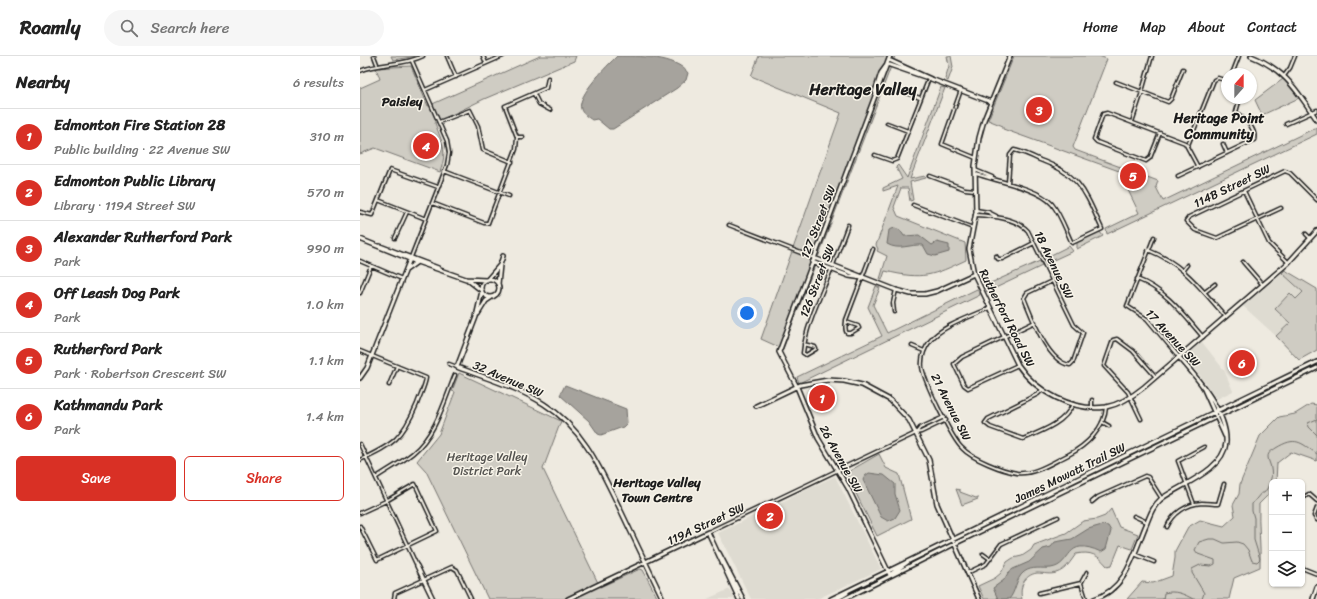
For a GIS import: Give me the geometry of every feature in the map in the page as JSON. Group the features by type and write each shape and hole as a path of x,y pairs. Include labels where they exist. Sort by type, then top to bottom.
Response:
{"street":[{"path":"374,56 378,64"},
{"path":"360,71 378,64 412,61 423,56"},
{"path":"447,56 456,76"},
{"path":"483,56 486,63"},
{"path":"425,90 503,56"},
{"name":"Rutherford Road SW","path":"1010,56 981,130 975,171 976,210 969,254 974,274 1018,365 1042,390 1073,403 1092,408 1106,407 1120,403 1131,397 1288,263 1316,234"},
{"path":"1132,122 1152,56"},
{"path":"1234,68 1239,56"},
{"path":"1251,56 1261,60 1284,76 1299,91 1317,120"},
{"path":"1261,60 1263,56"},
{"path":"1284,76 1296,56"},
{"path":"890,58 929,78"},
{"name":"127 Street SW","path":"779,352 812,262 875,100 875,93 881,73 890,58"},
{"path":"360,378 372,356 449,157 449,149 439,122 412,61"},
{"path":"887,64 929,78 991,102"},
{"path":"1116,82 1169,101 1183,69"},
{"path":"432,203 486,224 488,223 512,162 517,137 505,106 546,88 548,78"},
{"path":"875,155 894,161 897,159 929,78"},
{"path":"1188,146 1216,78 1221,79"},
{"path":"961,90 942,144 976,158"},
{"path":"901,91 921,98"},
{"path":"534,94 538,104 550,110"},
{"path":"1178,176 1255,138 1248,121 1236,112 1238,104"},
{"path":"439,122 470,110 478,126 483,150 512,162"},
{"path":"1286,124 1317,110"},
{"path":"1160,133 1150,158 1146,161 1094,141 1094,136 1104,113 1132,122 1184,142 1188,146 1198,167"},
{"path":"888,123 908,130"},
{"path":"517,137 523,137"},
{"path":"1223,144 1227,153"},
{"path":"975,171 1039,195 1050,202 1072,243 1102,229 1084,191 1070,175 1052,164 1017,151 1012,151 1008,183"},
{"path":"360,212 371,216 390,170 438,187"},
{"path":"444,171 509,196"},
{"name":"114B Street SW","path":"1258,219 1214,238 1193,229 1186,222 1187,218 1286,171 1290,173 1317,200"},
{"path":"930,176 965,189 975,190"},
{"path":"1244,191 1271,246 1288,263"},
{"path":"378,200 426,219"},
{"path":"913,206 972,228"},
{"path":"1258,219 1281,208"},
{"name":"18 Avenue SW","path":"976,210 988,212 1026,228 1074,326 1083,333 1073,362 1069,365 1058,359 1050,352 1035,322"},
{"path":"395,238 407,212"},
{"name":"18 Avenue SW","path":"975,215 997,217"},
{"path":"729,225 833,265 862,278 911,294 925,294 943,289 974,274"},
{"name":"126 Street SW","path":"804,344 848,226"},
{"path":"1306,234 1311,239"},
{"path":"1154,237 1137,279 1155,287 1167,296 1203,337"},
{"path":"360,239 466,280 482,290 485,295 493,296"},
{"path":"996,256 998,259 1002,259 1034,243"},
{"path":"846,322 858,326 858,329 851,333 847,333 846,322 873,249"},
{"path":"1148,250 1167,259 1183,270 1205,292 1226,317"},
{"path":"476,317 486,301 498,291 500,265 503,256"},
{"path":"410,258 442,270"},
{"path":"360,261 402,279"},
{"path":"406,270 418,262"},
{"path":"812,262 852,277 862,278"},
{"path":"1243,262 1263,285"},
{"path":"457,367 476,317 482,285 500,265"},
{"path":"1183,270 1187,265"},
{"path":"360,293 370,266"},
{"name":"17 Avenue SW","path":"1137,279 1127,307 1147,319 1202,384 1215,412 1215,417 1225,436"},
{"path":"466,280 494,280 498,284"},
{"path":"1018,365 971,388 967,388 955,363 962,356 1035,322 1024,296 1052,281"},
{"path":"1205,292 1215,284"},
{"path":"894,312 893,303 896,290"},
{"path":"925,294 926,298"},
{"path":"912,346 924,351 931,339 939,332 990,308"},
{"path":"1141,419 1131,397 1104,364 1115,339 1119,340 1133,351 1156,377"},
{"path":"804,344 815,347 816,349 804,354 804,344"},
{"path":"360,351 425,377 426,380 408,425 402,434 390,444 360,460"},
{"name":"21 Avenue SW","path":"924,351 922,362 924,374 956,441 969,454 1017,472 1036,470 1077,450 1091,438 1102,422"},
{"name":"26 Avenue SW","path":"779,352 797,386 818,438 838,470 890,575"},
{"name":"James Mowatt Trail SW","path":"831,599 1317,362"},
{"name":"32 Avenue SW","path":"450,364 537,400 570,424 583,439 594,457 663,599"},
{"path":"389,385 397,366"},
{"name":"James Mowatt Trail SW","path":"844,599 890,575 1317,368"},
{"path":"376,477 413,452 429,435 441,411 454,375"},
{"path":"756,406 797,386 820,381 834,380 866,386 882,394 898,406 916,433 931,466 936,501 978,598 974,599"},
{"path":"1042,390 1038,394 988,419 985,422 989,427 1021,439 1058,422 1067,414 1073,403"},
{"path":"1092,400 1092,408"},
{"path":"1106,407 1102,422 1109,426"},
{"name":"17 Avenue SW","path":"1215,412 1219,415 1225,429 1225,436"},
{"name":"119A Street SW","path":"916,433 920,428 944,417"},
{"name":"119A Street SW","path":"568,599 946,420"},
{"path":"1094,599 1108,593 1119,584 1125,574 1153,509 1162,499 1211,468 1218,461 1225,449 1225,436"},
{"path":"360,444 433,599"},
{"path":"1194,504 1178,464 1178,460 1204,447"},
{"path":"1092,502 1098,497 1145,476 1148,477 1162,499"},
{"path":"360,513 386,501 413,484 418,487 437,531 377,560 360,526"},
{"path":"1167,527 1176,513 1194,504 1218,504 1224,484"},
{"path":"1305,496 1309,494 1317,501"},
{"path":"1317,508 1314,516 1317,520"},
{"path":"1134,516 1147,522"},
{"path":"967,573 984,565 1001,544 1058,517"},
{"path":"708,532 743,599"},
{"path":"716,549 722,565 740,599"},
{"path":"983,554 990,558"},
{"path":"1134,554 1154,562"},
{"path":"890,575 893,571 911,559"},
{"path":"394,599 395,594 454,567 471,599"},
{"path":"1305,569 1317,574"},
{"path":"1086,572 1081,583 1086,599"},
{"path":"1039,593 1081,583"},
{"path":"837,599 859,585"},
{"path":"1312,599 1317,587"}],"shaded area":[{"path":"617,56 636,56 666,60 682,67 688,73 686,80 677,88 613,129 609,129 597,119 592,120 584,114 581,109 581,103 583,96 594,81"},
{"path":"895,228 900,230 904,236 919,235 932,245 937,242 949,245 949,252 935,256 928,254 923,245 900,247 891,246 887,244 889,230"},
{"path":"1282,273 1303,292 1296,299 1291,293 1275,309 1290,323 1276,336 1243,306"},
{"path":"1202,342 1224,370 1233,391 1217,399 1186,357 1187,354"},
{"path":"565,385 626,409 627,423 623,427 601,435 598,434 589,421 560,395"},
{"path":"869,473 884,475 895,484 895,494 900,510 895,518 888,521 881,517 863,480"},
{"path":"835,476 881,569 817,599 751,599 718,533"},
{"path":"1102,525 1108,526 1111,531 1106,549 1101,552 1081,547 1070,552 1058,566 1027,570 1019,578 1009,599 998,599 993,588 1004,580 1008,573 1013,569 1029,562 1043,549 1051,547 1055,542 1072,539 1088,529"},
{"path":"730,589 735,599 707,599"}],"green space":[{"path":"391,56 417,56 393,60"},
{"path":"540,56 576,56 574,61 484,99 435,123 442,141 444,152 440,172 375,148 360,154 360,88 380,79 376,68 411,66 428,106"},
{"path":"759,56 895,56 783,349 761,339 841,113 751,76"},
{"path":"947,56 951,56 953,67 948,81 945,79 949,66"},
{"path":"1014,56 1099,56 1107,59 1073,147 1075,150 1158,181 1156,187 1163,201 1317,127 1317,134 1107,234 1106,229 1139,213 1119,171 1003,129 1003,126 988,120"},
{"path":"1283,79 1299,98 1262,115 1257,104 1257,98"},
{"path":"941,87 945,88 910,179 925,176 926,178 910,182 913,200 910,201 908,188 901,188 894,207 898,216 965,243 966,260 944,270 927,275 918,276 885,271 882,280 880,279 887,256 877,251 878,249 876,245 898,186 883,191 883,188 902,179 896,167 898,165 907,178"},
{"path":"1100,232 1103,236 1077,249 1077,242"},
{"path":"1069,246 1073,251 1047,263 1045,258"},
{"path":"1040,261 1042,266 987,292 984,286"},
{"path":"1285,270 1317,289 1317,350 1299,360 1276,336 1290,323 1275,309 1290,293 1296,299 1303,292 1282,273"},
{"path":"876,286 880,288 873,305 887,333 977,289 980,295 799,383 797,377 882,336 868,307"},
{"path":"1237,354 1249,366 1241,372 1236,360 1233,358"},
{"name":"Heritage Valley District Park","path":"459,373 561,421 543,469 600,587 640,569 643,570 658,599 488,599 426,471 417,461 439,434 455,392 452,391"},
{"path":"1311,404 1317,405 1317,461 1291,452 1277,463 1276,479 1269,479 1269,494 1259,504 1260,567 1234,578 1229,599 1127,599 1142,582 1153,583 1172,576 1175,551 1188,527 1200,520 1224,526 1235,516 1233,505 1239,494 1240,484 1260,436 1279,417 1295,414"},
{"path":"879,454 886,468 899,474 911,519 877,536 846,473"},
{"path":"956,489 976,498 978,497 978,499 962,505"},
{"path":"1111,509 1119,527 1138,534 1132,549 1120,545 1112,565 1107,566 1094,555 1086,553 1076,554 1068,565 1059,572 1051,574 1037,573 1029,576 1022,586 1022,599 984,599 978,586 995,578 1001,573 1007,562 1013,558 1022,556 1031,550 1034,545 1066,533 1083,521 1105,516"}],"waterway":[{"path":"1317,419 1308,423 1309,427 1317,435"},
{"path":"1202,599 1204,593 1192,573 1192,569 1200,565 1211,566 1215,564 1215,560 1198,554 1195,550 1199,542 1209,539 1215,539 1224,543 1237,542 1243,544 1248,550 1252,561 1257,562 1260,559 1254,540 1254,518 1252,504 1261,493 1264,493 1270,482 1271,466 1268,460 1269,453 1283,444 1293,441 1302,444 1317,454"},
{"path":"1163,599 1164,593 1172,592 1183,594 1193,599"}],"place":[{"name":"Alexander Rutherford Park","path":"1039,110"},
{"name":"Off Leash Dog Park","path":"426,146"},
{"name":"Rutherford Park","path":"1133,176"},
{"name":"Kathmandu Park","path":"1242,363"},
{"name":"Edmonton Fire Station 28","path":"822,398"},
{"name":"Edmonton Public Library","path":"770,516"}],"district":[{"name":"Heritage Valley","path":"863,89"},
{"name":"Paisley","path":"402,101"},
{"name":"Heritage Point Community","path":"1219,126"},
{"name":"Heritage Valley Town Centre","path":"657,490"}]}
